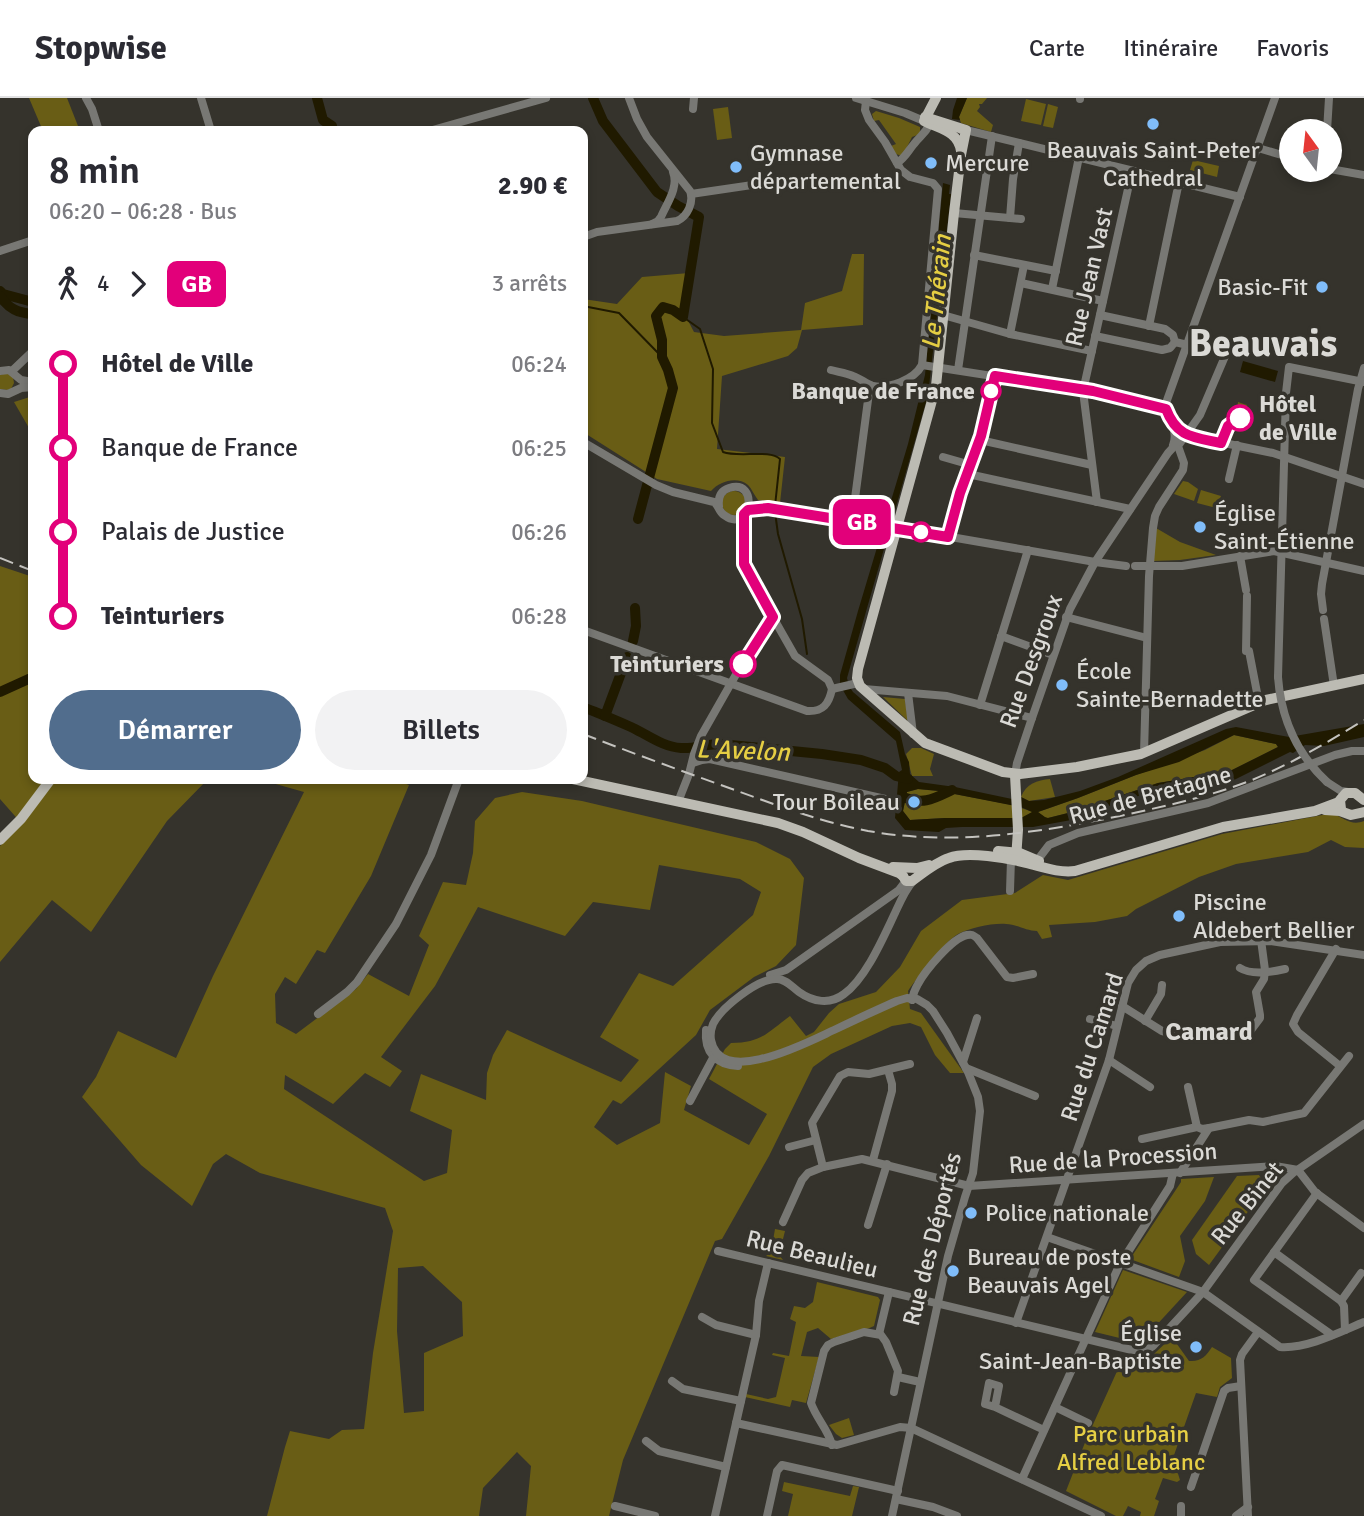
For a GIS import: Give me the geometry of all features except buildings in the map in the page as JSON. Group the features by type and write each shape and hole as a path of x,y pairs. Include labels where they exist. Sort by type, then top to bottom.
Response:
{"main road":[{"path":"934,123 941,116 940,100"},
{"path":"934,123 940,100"},
{"path":"934,123 966,130 954,212 935,392 895,528 858,669 858,686 925,743 1015,775 1085,766 1144,753 1259,703 1364,679"},
{"path":"934,123 957,139 961,155"},
{"path":"1016,796 1024,784 1044,772"},
{"name":"Rue Desgroux","path":"1014,857 1017,830 1015,775"},
{"path":"588,782 779,823 873,863 910,875 956,852 996,851 1062,871 1078,870 1223,827 1315,811 1342,802 1355,793 1362,799 1360,813 1349,815 1342,802"},
{"path":"0,840 21,819 47,784"}],"street":[{"path":"86,98 97,126"},
{"path":"201,98 209,126"},
{"path":"447,126 546,98"},
{"path":"588,235 674,222 682,219 688,211 689,190 644,133 629,98"},
{"path":"693,108 694,98"},
{"path":"856,98 917,114 934,123 905,158 897,163"},
{"path":"1168,453 1175,438 1166,402 1275,98"},
{"path":"1328,119 1329,98"},
{"path":"831,370 852,375 870,385 885,386 917,373 922,365 938,191 935,184 905,174 869,120 865,110 866,101"},
{"path":"966,130 1240,197"},
{"path":"958,370 992,136"},
{"path":"1010,218 1019,143"},
{"path":"1258,148 1279,154"},
{"path":"1052,289 1079,158"},
{"path":"671,169 675,178 666,214 674,222"},
{"name":"Rue Jean Vast","path":"1097,502 1083,391 1132,171"},
{"path":"1342,171 1364,175"},
{"path":"649,225 660,219 669,199 680,184 689,190 773,182"},
{"path":"1149,326 1179,182"},
{"path":"954,212 1021,219"},
{"path":"0,251 28,242"},
{"path":"974,255 1056,271"},
{"path":"1010,334 1024,265"},
{"path":"1021,283 1103,301"},
{"path":"943,314 1010,334 1092,351"},
{"path":"1095,336 1160,350 1170,348 1175,342 1170,331 1100,316"},
{"path":"1175,342 1186,345"},
{"name":"Rue Desgroux","path":"1149,567 1155,516 1183,470 1184,464 1178,446 1200,415 1226,354 1186,345"},
{"path":"14,374 28,357"},
{"path":"922,365 1094,392 1166,409"},
{"path":"1342,802 1309,763 1293,736 1282,706 1278,677 1286,401 1289,367 1362,382"},
{"path":"1334,685 1321,591 1364,368"},
{"path":"0,371 5,370 28,383"},
{"path":"13,392 18,383 14,374"},
{"path":"948,537 980,440 995,376"},
{"path":"852,521 870,385"},
{"path":"0,393 5,394 28,386"},
{"path":"1170,420 1176,428 1187,434 1284,457 1364,484"},
{"name":"Rue Desgroux","path":"1015,775 1066,617 1095,562 1130,509 1168,453 1187,434"},
{"path":"980,440 1092,464"},
{"path":"588,445 656,485 711,501 719,506"},
{"path":"1229,479 1237,445"},
{"path":"943,457 969,470 1130,509"},
{"path":"744,535 741,526 733,518 723,514 719,506 718,500 727,489 735,487 743,490 757,504 773,509 1095,562 1149,567 1187,566 1281,552 1364,571"},
{"path":"696,497 721,495"},
{"path":"749,498 744,535 744,564 795,656 826,678 836,689"},
{"path":"733,518 746,512 773,509"},
{"path":"980,705 1028,550"},
{"path":"1240,556 1247,593 1246,651 1249,651 1259,703"},
{"path":"1144,753 1149,567"},
{"path":"678,802 699,741 731,683 773,617"},
{"path":"1066,617 1147,638"},
{"path":"588,632 804,710 820,710 827,705 836,689"},
{"path":"1002,636 1053,656"},
{"path":"836,689 858,686 942,696 1032,718"},
{"path":"908,693 913,734"},
{"name":"Rue de Bretagne","path":"1036,863 1049,845 1085,831 1202,805 1328,758 1346,752 1364,751"},
{"path":"693,758 710,759 894,801"},
{"path":"318,1014 357,982 396,924 431,855 457,784"},
{"path":"1010,891 1014,857"},
{"path":"784,980 782,975 786,970 902,887 910,875"},
{"path":"910,875 908,887 876,952 855,984 844,995 830,1001 816,1000 803,995 784,980 774,979 757,985 721,1013 711,1034 713,1046 719,1055 726,1058 739,1061 758,1059 779,1054 897,1000 912,1001"},
{"path":"891,895 898,897 900,903"},
{"path":"912,1001 920,980 950,946 964,936 974,936 981,942 1007,977 1033,974"},
{"path":"1248,1034 1260,1018 1256,992 1265,972 1261,940"},
{"name":"Rue du Camard","path":"1016,1323 1109,1060 1131,976 1142,964 1155,957 1216,943 1261,940 1364,955"},
{"path":"1336,949 1293,1024 1298,1032 1340,1066"},
{"path":"1240,968 1265,972 1285,969"},
{"path":"786,970 755,981 711,1018 705,1032 705,1040 713,1058 736,1066 772,1061 912,1001"},
{"path":"1145,1021 1161,994 1162,985"},
{"name":"Rue des Déportés","path":"892,1516 937,1304 974,1169 980,1111 978,1097 964,1065 926,1010 912,1001"},
{"path":"1122,1006 1164,1032 1176,1031"},
{"path":"977,1018 964,1065 1035,1096"},
{"path":"1090,1019 1117,1026"},
{"path":"1142,1139 1196,1127 1202,1129 1249,1120 1264,1122 1304,1113 1349,1056"},
{"path":"690,1101 713,1058"},
{"path":"1109,1060 1150,1087"},
{"path":"823,1167 812,1123 840,1076 848,1072 866,1075 910,1064"},
{"path":"783,1222 803,1177 811,1171 858,1159 873,1160 892,1091 888,1070"},
{"path":"1188,1087 1196,1127"},
{"name":"Rue Binet","path":"1086,1339 1132,1350 1145,1351 1153,1346 1203,1292 1285,1180 1364,1124"},
{"path":"1021,1479 1121,1263 1177,1173 1209,1128"},
{"path":"789,1147 816,1140"},
{"name":"Rue de la Procession","path":"873,1160 969,1186 1260,1167 1283,1166 1298,1170"},
{"path":"868,1225 887,1164"},
{"path":"1260,1167 1273,1170 1285,1180"},
{"path":"1298,1170 1317,1194 1362,1223"},
{"path":"1317,1194 1254,1280 1332,1335"},
{"path":"1047,1237 1203,1292 1285,1348 1314,1342 1364,1322"},
{"name":"Rue Beaulieu","path":"718,1251 1086,1339"},
{"path":"1274,1252 1341,1301 1344,1306 1345,1330"},
{"path":"715,1516 756,1335 759,1301 768,1263"},
{"path":"1341,1301 1361,1273"},
{"path":"879,1334 889,1292"},
{"path":"702,1317 716,1325 756,1335"},
{"path":"832,1444 811,1405 825,1349 832,1343 864,1332 883,1336 897,1368 898,1377 894,1392"},
{"path":"1236,1516 1248,1512 1241,1356 1258,1332"},
{"path":"898,1377 920,1382"},
{"path":"672,1381 683,1389 741,1401"},
{"path":"1191,1487 1224,1391 1241,1386"},
{"path":"995,1406 1044,1430"},
{"path":"1055,1407 1088,1423"},
{"path":"736,1423 837,1446 900,1427 911,1428 1101,1516"},
{"path":"646,1441 659,1451 726,1467"},
{"path":"767,1516 777,1471 782,1465 897,1495 935,1512 957,1516"},
{"path":"615,1506 656,1516"},
{"path":"1181,1506 1181,1516"}],"green space":[{"path":"29,98 67,98 78,126 41,126"},
{"path":"967,98 987,98 979,104 977,111 993,125 991,132 961,123 959,117"},
{"path":"1026,99 1046,104 1041,125 1021,121"},
{"path":"1048,104 1058,107 1053,128 1043,126"},
{"path":"728,107 732,138 717,140 713,109"},
{"path":"876,111 920,127 920,134 912,137 903,155 894,152 891,146 896,144 879,120 874,121 872,114"},
{"path":"1193,160 1219,166 1217,177 1190,170"},
{"path":"852,254 864,254 863,325 802,330 797,348 788,356 722,376 717,449 785,457 780,503 758,500 748,485 734,480 724,482 711,491 657,479 588,435 588,300 617,304 642,277 689,273 684,313 694,332 724,336 801,330 805,303 842,291"},
{"path":"7,373 13,377 14,383 11,389 0,389 0,375"},
{"path":"28,398 28,426 14,402"},
{"path":"1238,402 1247,405 1245,412 1228,423 1229,411 1237,409"},
{"path":"1183,481 1198,489 1194,501 1174,494"},
{"path":"1201,490 1221,496 1219,502 1224,510 1197,503"},
{"path":"734,491 745,498 746,503 739,514 734,515 723,508 722,503 729,492"},
{"path":"1156,528 1180,542 1216,555 1153,561"},
{"path":"0,566 28,575 28,784 203,784 167,821 91,932 52,900 0,962 0,846 22,824 0,799"},
{"path":"883,697 905,699 908,721"},
{"path":"1234,735 1276,744 1278,747 1230,771 1158,783 1048,818 1038,812 1205,750"},
{"path":"912,748 921,748 934,754 930,769 933,776 912,776 906,754"},
{"path":"1050,779 1055,797 1029,801 1021,797 1032,784"},
{"path":"276,784 409,785 371,876 325,953 317,950 296,984 285,977 275,994 276,1023 296,1034 356,989 368,974 409,996 429,945 419,936 443,882 466,885 473,853 475,821 495,798 522,792 582,801 756,842 790,859 804,878 796,945 776,966 754,977 710,1010 696,1035 621,1104 613,1100 594,1127 617,1145 660,1123 665,1072 691,1086 684,1110 749,1145 767,1114 709,1079 725,1049 731,1043 741,1043 763,1036 790,1016 806,1036 814,1032 839,1004 876,992 900,967 921,931 962,900 1015,893 1043,875 1068,880 1222,834 1333,813 1352,822 1364,821 1364,848 1345,847 1331,840 1308,852 1236,864 1199,877 1127,916 1095,922 1049,925 1052,937 1042,939 1037,931 1010,924 975,928 952,938 908,991 910,1009 921,1013 964,1073 950,1073 935,1055 921,1027 910,1023 892,1026 831,1054 813,1067 769,1156 722,1239 715,1241 623,1460 609,1516 526,1516 531,1466 517,1452 483,1488 479,1516 267,1516 290,1431 329,1439 342,1430 364,1429 373,1353 393,1231 385,1208 260,1173 226,1154 213,1164 192,1206 141,1165 82,1097 96,1077 118,1031 176,1058 213,976 304,792","holes":["659,865 740,879 761,892 753,915 673,986 639,973 600,1037 639,1060 621,1082 507,1030 493,1055 487,1073 486,1100 421,1074 410,1111 452,1130 447,1173 424,1181 284,1089 285,1075 333,1104 365,1073 390,1087 402,1071 381,1057 435,986 478,907 565,936 593,902 650,910","423,1266 462,1302 463,1336 424,1353 424,1411 404,1413 397,1331 398,1268"]},
{"path":"918,789 1012,805 1033,812 1022,818 910,820 903,811 907,792"},
{"path":"1259,1175 1266,1187 1209,1265 1196,1254 1192,1240 1237,1176"},
{"path":"1214,1177 1205,1201 1180,1236 1185,1261 1179,1277 1130,1259 1181,1179"},
{"path":"775,1229 785,1231 779,1255 783,1260 766,1256 771,1252"},
{"path":"1123,1270 1187,1292 1140,1343 1095,1332"},
{"path":"817,1282 878,1297 880,1300 874,1326 831,1339 818,1328 807,1332 801,1356 819,1357 806,1403 792,1400 790,1407 745,1397 746,1394 768,1399 776,1397 785,1358 772,1355 789,1356 796,1322 790,1319 794,1306 805,1308 813,1302"},
{"name":"Parc urbain Alfred Leblanc","path":"1172,1337 1189,1361 1203,1358 1212,1347 1231,1358 1232,1378 1220,1387 1217,1397 1196,1393 1173,1458 1180,1480 1177,1482 1163,1478 1155,1499 1159,1501 1154,1516 1140,1516 1141,1512 1128,1506 1123,1516 1116,1516 1066,1491 1123,1358 1147,1363"},
{"path":"849,1418 854,1435 842,1438 829,1425"},
{"path":"784,1482 850,1496 853,1486 859,1487 852,1516 788,1516 793,1494 782,1491"}],"water":[{"path":"957,98 967,98 960,120 952,119"},
{"path":"943,183 950,185 951,194 928,395 847,678 853,692 900,732 910,774 919,782 1012,799 1021,797 1029,801 1044,800 1118,777 1236,727 1289,737 1364,724 1364,737 1324,746 1305,745 1230,782 1162,788 1094,811 1082,818 1033,827 962,827 946,828 939,832 905,830 895,818 899,772 902,770 896,741 848,699 840,685 840,675 908,444 925,375","holes":["1234,735 1276,744 1278,747 1230,771 1158,783 1048,818 1038,812 1136,775 1179,762","918,789 1021,807 1032,812 1021,818 910,820 903,811 907,792"]},
{"path":"1243,361 1278,371 1275,382 1240,372"}],"waterway":[{"path":"317,98 323,120 332,126"},
{"path":"593,98 603,121 657,192 699,217 683,317 663,307 656,316 662,340 662,357 673,388 638,519"},
{"path":"0,291 28,301"},
{"path":"0,296 14,310 28,314"},
{"path":"588,307 619,313 662,357"},
{"path":"683,317 700,329 713,369 712,423 723,452 769,455 780,459 775,506"},
{"path":"775,512 778,534 802,619 807,654"},
{"path":"633,641 635,608"},
{"path":"605,716 627,657"},
{"name":"L'Avelon","path":"0,692 28,679"},
{"name":"L'Avelon","path":"588,709 675,747 720,744 822,754 861,760 908,779"},
{"name":"Le Thérain","path":"903,797 923,801 952,790"}],"railway":[{"path":"0,558 28,569"},
{"path":"588,736 833,823 900,835 963,837 1057,828 1203,796 1236,786 1281,767 1364,720"}],"bus line":[{"name":"GB","path":"743,664 773,617 745,568 744,514 756,508 768,508 948,537 960,493 981,436 995,376 1093,391 1166,409 1170,420 1178,429 1195,437 1221,443 1228,426 1240,418"}],"place":[{"name":"Beauvais Saint-Peter Cathedral","path":"1153,124"},
{"name":"Mercure","path":"931,163"},
{"name":"Gymnase départemental","path":"736,167"},
{"name":"Basic-Fit","path":"1322,287"},
{"name":"Banque de France","path":"991,391"},
{"name":"Hôtel de Ville","path":"1240,418"},
{"name":"Église Saint-Étienne","path":"1200,527"},
{"name":"Teinturiers","path":"743,664"},
{"name":"École Sainte-Bernadette","path":"1062,685"},
{"name":"Tour Boileau","path":"914,802"},
{"name":"Piscine Aldebert Bellier","path":"1179,916"},
{"name":"Police nationale","path":"971,1213"},
{"name":"Bureau de poste Beauvais Agel","path":"953,1271"},
{"name":"Église Saint-Jean-Baptiste","path":"1196,1347"}],"district":[{"name":"Beauvais","path":"1263,343"},
{"name":"Camard","path":"1209,1031"}]}
